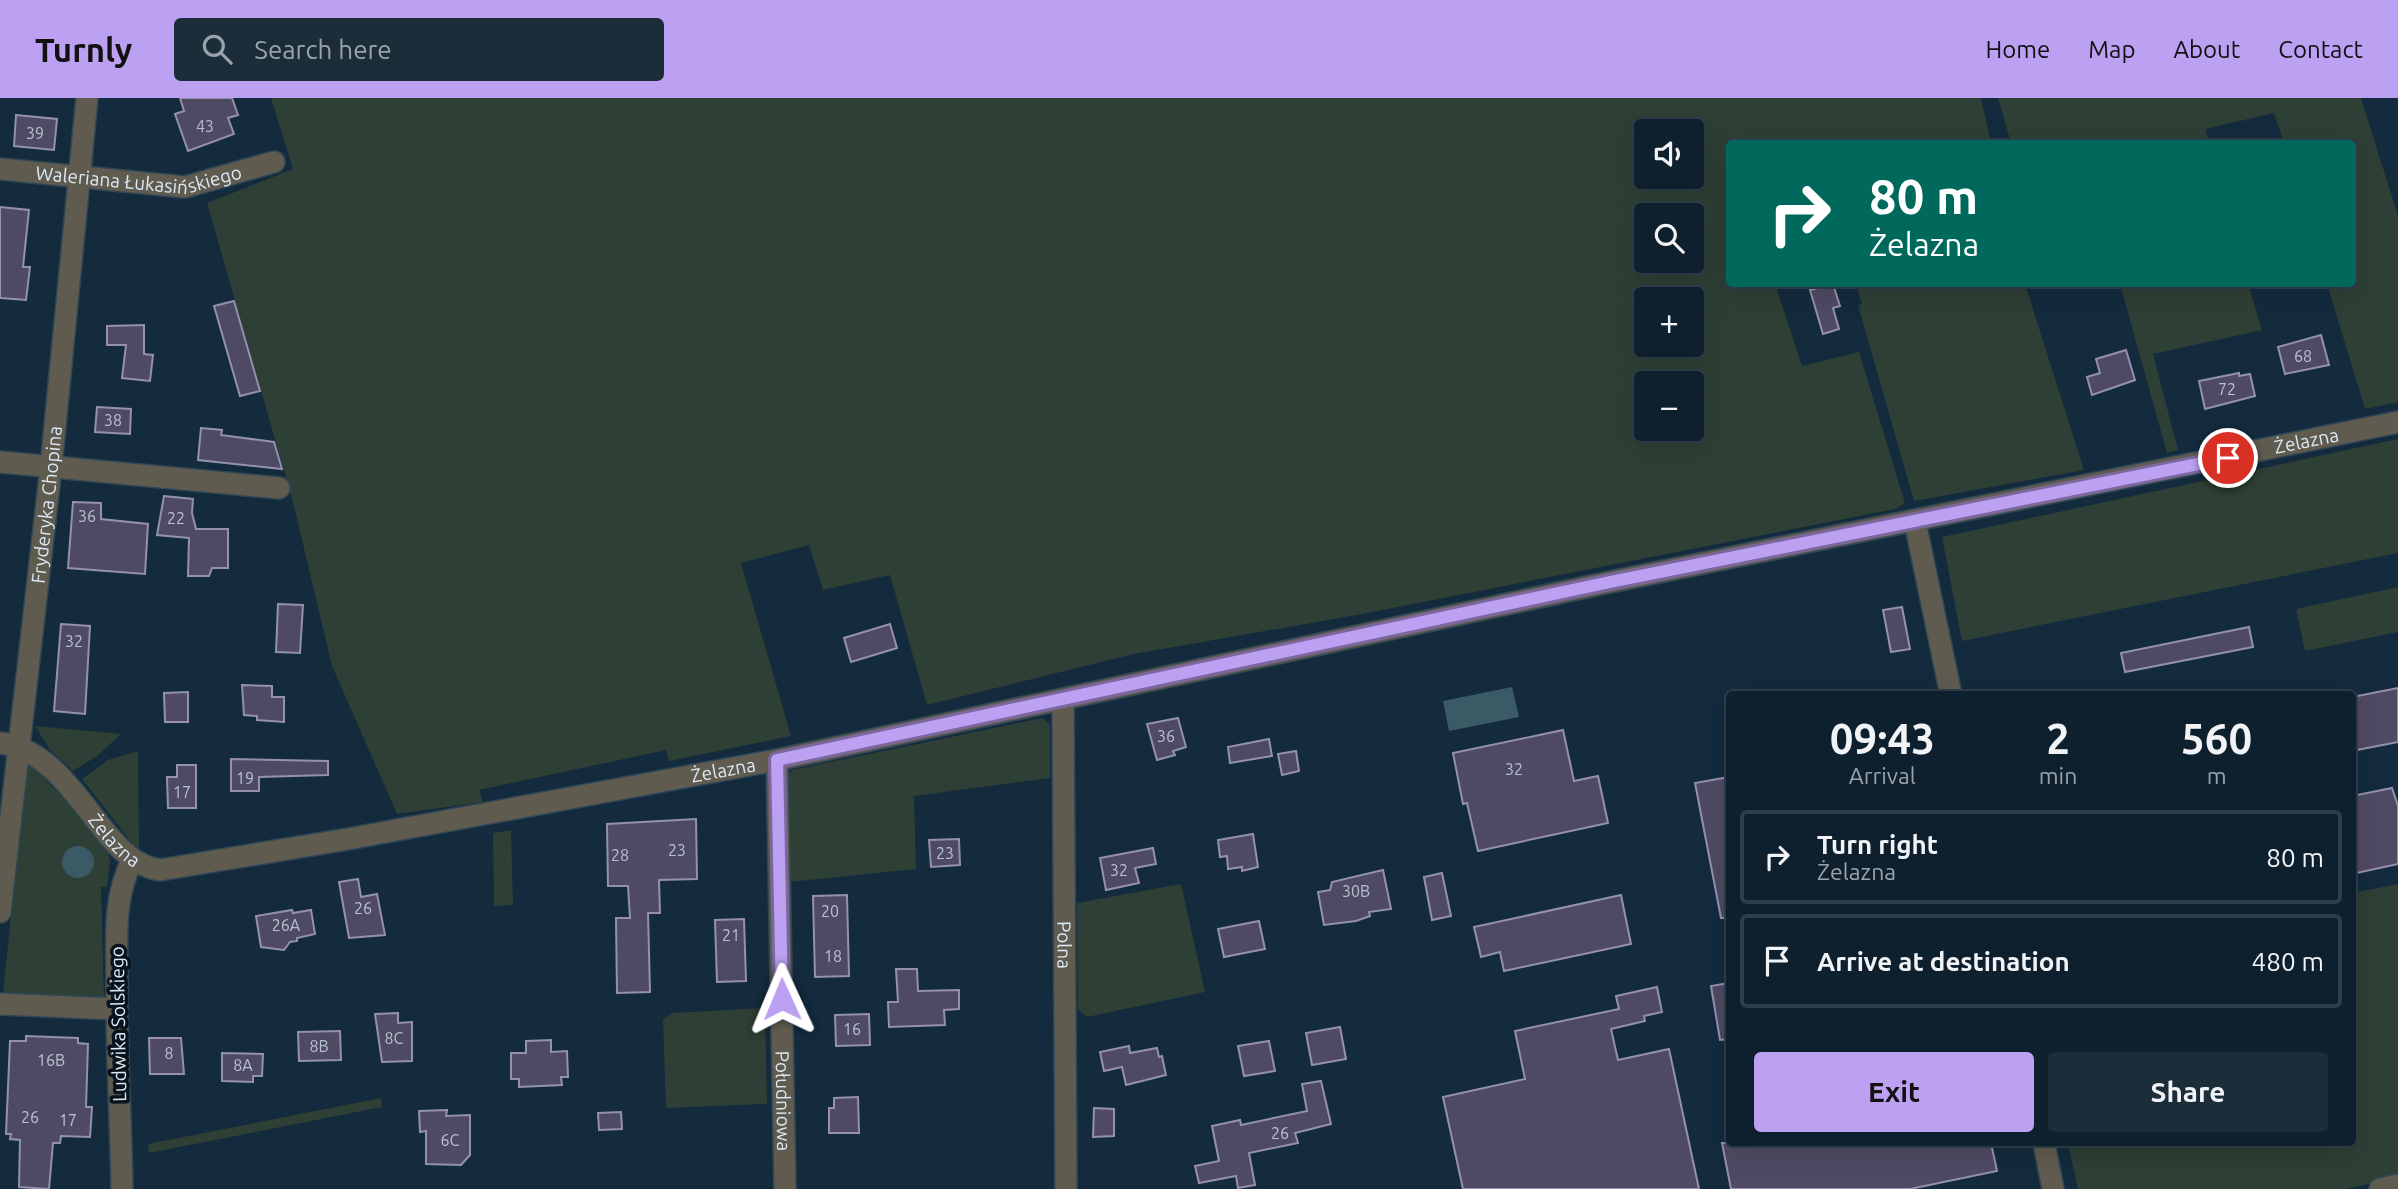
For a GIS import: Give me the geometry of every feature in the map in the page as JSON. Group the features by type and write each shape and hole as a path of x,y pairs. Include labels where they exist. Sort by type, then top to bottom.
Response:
{"street":[{"name":"Fryderyka Chopina","path":"0,912 9,745 51,467 87,98"},
{"name":"Waleriana Łukasińskiego","path":"0,169 185,187 274,162"},
{"name":"Żelazna","path":"9,745 45,762 132,861 145,868 160,870 348,839 777,760 1063,702 1610,582 2398,422"},
{"path":"0,462 279,488"},
{"path":"1915,522 1950,691"},
{"name":"Polna","path":"1063,702 1066,1189"},
{"name":"Południowa","path":"777,760 785,1189"},
{"name":"Ludwika Solskiego","path":"122,1189 117,905 123,878 132,861"},
{"path":"0,1004 117,1009"},
{"path":"2045,1146 2053,1189"},
{"path":"2380,1189 2398,1185"}],"green space":[{"path":"271,98 1981,98 1990,140 1726,140 1726,287 1776,287 1802,366 1859,352 1905,503 1895,509 1362,614 1134,654 927,705 890,575 823,590 809,545 741,563 791,736 669,761 666,750 479,790 483,802 397,814 332,666 293,502 207,203 293,169"},
{"path":"1998,98 2361,98 2398,216 2398,402 2365,409 2328,287 2356,287 2356,140 2283,140 2274,113 2205,129 2208,140 2010,140"},
{"path":"1857,287 2026,287 2084,470 1914,501 1858,305 1862,304"},
{"path":"2121,287 2249,287 2262,330 2153,354 2178,450 2167,453"},
{"path":"2398,439 2398,553 1962,641 1942,537"},
{"path":"2398,587 2398,632 2305,651 2296,609"},
{"path":"1042,718 1050,724 1050,778 914,796 916,869 789,882 789,774 792,770"},
{"path":"35,726 121,734 97,756 73,771 50,750"},
{"path":"138,751 139,852 82,779 108,760"},
{"path":"27,760 107,844 110,863 107,887 101,887 104,998 3,994"},
{"path":"511,830 513,905 494,906 493,833"},
{"path":"1181,884 1205,992 1087,1017 1078,1010 1077,903"},
{"path":"2398,884 2398,1178 2345,1189 2078,1189 2069,1146 2356,1146 2356,892"},
{"path":"765,1008 767,1104 666,1108 663,1019 673,1013"},
{"path":"381,1098 382,1107 149,1153 148,1144"}],"water":[{"path":"1512,687 1519,717 1449,731 1443,701"},
{"path":"78,846 89,851 94,862 89,873 78,878 67,873 62,862 67,851"}],"building":[{"path":"180,98 232,98 238,115 228,118 234,134 188,151 175,114 184,111"},
{"path":"16,115 57,119 54,150 14,146"},
{"path":"0,207 29,210 23,267 30,267 26,300 0,298"},
{"path":"1834,287 1840,306 1833,308 1839,329 1823,334 1810,290"},
{"path":"234,301 260,391 240,396 214,306"},
{"path":"144,325 144,354 153,355 150,381 122,378 126,345 107,345 107,326"},
{"path":"2321,335 2329,365 2285,374 2278,347"},
{"path":"2126,350 2135,380 2092,395 2087,377 2100,373 2096,359"},
{"path":"2239,373 2239,376 2250,374 2255,396 2205,409 2199,381"},
{"path":"97,407 131,409 130,434 95,432"},
{"path":"201,428 222,430 221,435 274,442 282,469 198,460"},
{"path":"164,496 193,499 192,513 196,529 228,529 228,568 212,568 209,576 188,576 189,538 157,535"},
{"path":"73,502 101,503 101,519 148,524 145,574 68,568"},
{"path":"278,604 303,605 300,653 276,652"},
{"path":"1902,607 1910,649 1891,652 1883,610"},
{"path":"61,624 90,626 85,714 54,711"},
{"path":"890,624 897,648 851,662 844,638"},
{"path":"2249,627 2253,647 2125,672 2121,653"},
{"path":"242,685 272,686 272,697 284,697 284,722 257,720 257,716 244,715"},
{"path":"2398,688 2398,742 2356,750 2356,696"},
{"path":"188,692 188,722 165,722 164,693"},
{"path":"1178,718 1186,747 1173,751 1175,755 1157,760 1147,724"},
{"path":"1563,730 1574,781 1598,776 1608,823 1478,851 1467,803 1463,804 1453,753"},
{"path":"1269,739 1272,756 1230,763 1228,747"},
{"path":"1296,751 1299,771 1282,775 1278,754"},
{"path":"231,759 328,761 328,775 259,777 259,791 231,791"},
{"path":"177,765 196,765 196,808 168,808 167,777 177,777"},
{"path":"1726,778 1726,918 1721,918 1695,783"},
{"path":"2392,788 2398,806 2398,864 2356,873 2356,795"},
{"path":"696,819 697,879 659,880 660,913 648,913 650,992 617,993 616,918 630,918 628,886 608,886 607,824"},
{"path":"1253,834 1258,867 1242,871 1242,867 1228,869 1227,856 1220,857 1218,840"},
{"path":"959,839 960,865 931,867 929,840"},
{"path":"1153,848 1156,864 1135,868 1139,883 1106,890 1100,858"},
{"path":"1383,870 1391,909 1369,912 1370,916 1356,921 1324,925 1318,892 1330,890 1332,882"},
{"path":"1442,873 1451,916 1432,920 1424,877"},
{"path":"358,879 361,897 377,894 385,935 349,938 339,882"},
{"path":"847,895 849,976 815,977 813,896"},
{"path":"1621,895 1631,944 1504,971 1500,952 1481,957 1474,927"},
{"path":"292,910 293,913 311,910 315,934 297,938 297,941 290,942 284,950 261,947 256,916"},
{"path":"744,919 746,981 717,982 715,920"},
{"path":"1259,921 1265,949 1224,957 1218,929"},
{"path":"896,969 917,969 918,991 959,990 959,1009 944,1010 945,1025 889,1027 888,1002 898,1002"},
{"path":"1726,984 1726,1039 1720,1040 1711,986"},
{"path":"1657,987 1662,1012 1644,1016 1645,1021 1611,1029 1618,1060 1669,1049 1699,1189 1463,1189 1443,1097 1525,1079 1515,1031 1619,1009 1616,996"},
{"path":"398,1013 398,1023 412,1022 412,1061 382,1062 375,1014"},
{"path":"869,1014 870,1045 836,1046 835,1015"},
{"path":"1340,1027 1346,1059 1312,1065 1306,1033"},
{"path":"340,1031 341,1060 299,1061 298,1032"},
{"path":"26,1036 78,1038 78,1043 88,1044 86,1107 92,1107 90,1137 61,1136 60,1143 53,1143 49,1189 19,1187 20,1140 10,1139 11,1134 6,1134 10,1041 26,1041"},
{"path":"149,1038 181,1038 184,1074 150,1074"},
{"path":"551,1040 551,1052 567,1051 568,1077 561,1077 562,1085 519,1087 519,1079 511,1079 511,1053 526,1053 526,1041"},
{"path":"1269,1041 1275,1071 1244,1076 1238,1046"},
{"path":"1129,1046 1130,1053 1157,1048 1159,1057 1162,1056 1166,1075 1126,1085 1122,1067 1104,1071 1100,1052"},
{"path":"222,1053 263,1054 262,1076 253,1076 253,1082 222,1081"},
{"path":"1321,1081 1331,1124 1295,1133 1298,1143 1249,1153 1255,1185 1238,1188 1236,1176 1199,1183 1195,1166 1219,1161 1212,1126 1240,1120 1241,1125 1307,1111 1302,1084"},
{"path":"858,1097 859,1133 829,1133 829,1108 834,1108 834,1098"},
{"path":"1094,1108 1114,1109 1114,1136 1093,1137"},
{"path":"447,1110 446,1116 470,1115 470,1155 461,1165 426,1164 426,1131 420,1132 419,1111"},
{"path":"621,1112 622,1129 599,1130 598,1113"},
{"path":"1722,1143 1726,1143 1726,1146 1992,1146 1997,1171 1910,1189 1731,1189"}],"route":[{"path":"782,999 777,760 1063,702 1610,582 2228,458"}]}
